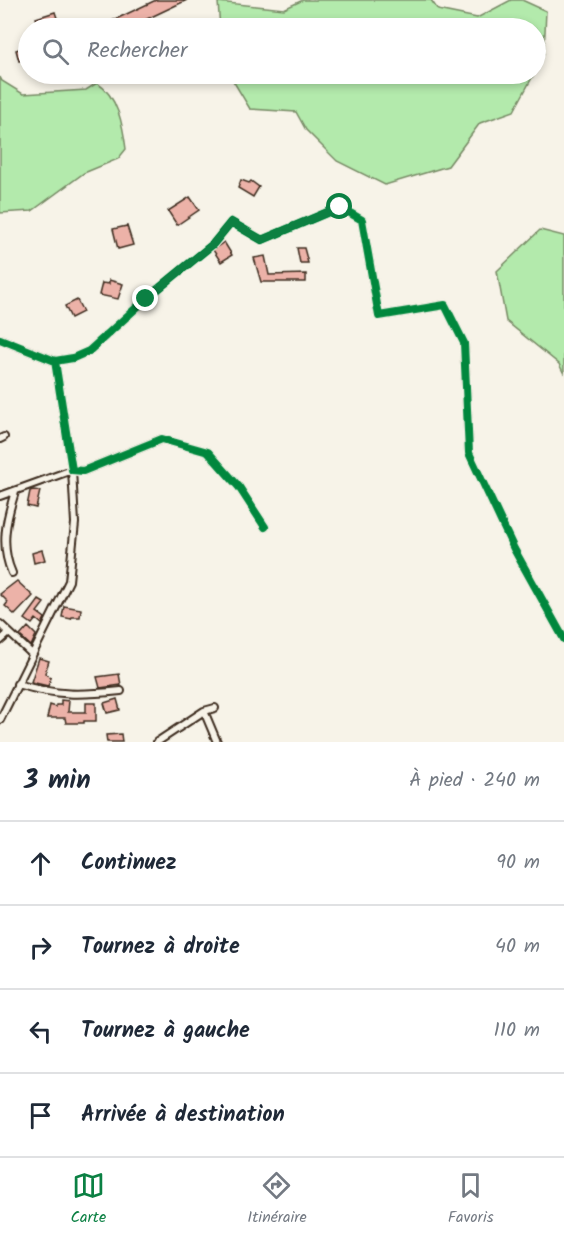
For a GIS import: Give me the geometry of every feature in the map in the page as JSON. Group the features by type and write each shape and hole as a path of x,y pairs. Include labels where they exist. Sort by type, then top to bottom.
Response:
{"street":[{"path":"0,339 55,361 73,358 89,351 146,299 213,244 231,222 262,240 340,207 362,220 379,316 445,306 464,343 468,453 514,549 564,639"},
{"path":"0,720 69,581 75,523 72,470 55,361"},
{"path":"0,496 72,470 83,471 162,439 208,452 238,487 265,527"},
{"path":"12,573 4,552 4,530 15,492"},
{"path":"0,624 32,654"},
{"path":"0,641 9,633"},
{"path":"17,684 45,692 66,694 121,691"},
{"path":"157,742 204,711 215,708"},
{"path":"204,711 217,742"}],"green space":[{"path":"303,0 431,0 438,10 477,18 219,18 218,2 284,9"},
{"path":"511,0 522,0 546,11 546,18 477,18"},
{"path":"0,77 2,81 23,94 86,90 98,84 115,104 126,149 118,159 84,173 32,211 0,213"},
{"path":"235,84 529,84 514,111 480,123 448,166 385,185 337,161 306,130 296,112 250,109"},
{"path":"540,230 564,236 564,374 559,364 506,321 497,271"}],"building":[{"path":"156,0 187,0 149,18 118,18"},
{"path":"55,12 57,18 36,18"},
{"path":"241,180 249,183 251,181 259,187 253,197 238,188"},
{"path":"190,197 199,210 177,225 168,211"},
{"path":"127,226 133,245 118,249 113,229"},
{"path":"224,242 232,255 221,262 213,250"},
{"path":"297,248 304,248 308,263 300,263"},
{"path":"265,256 269,275 306,274 306,282 261,282 254,258"},
{"path":"109,280 123,284 118,299 99,295 102,283 109,284"},
{"path":"77,300 83,312 71,318 65,306"},
{"path":"30,491 40,491 36,508 27,506"},
{"path":"42,550 45,560 34,563 32,553"},
{"path":"17,581 33,596 15,615 5,606 8,602 0,594"},
{"path":"39,600 44,603 37,612 45,618 42,624 36,619 32,624 25,619"},
{"path":"64,606 81,609 80,617 71,619 62,617"},
{"path":"28,627 36,635 31,646 20,636"},
{"path":"39,658 49,661 45,673 51,678 48,686 31,682"},
{"path":"119,674 121,685 100,688 97,677"},
{"path":"117,699 120,710 107,713 104,703"},
{"path":"61,700 69,701 68,712 86,712 86,703 96,703 96,721 66,723 65,718 47,718 50,705 56,707 56,705 61,705"},
{"path":"121,734 122,742 107,742 106,735"}],"cycle path":[{"path":"55,361 73,358 89,351 146,299 213,244 231,222 262,240 340,207 362,220 379,316 445,305 464,343 469,453 514,549 564,639"},
{"path":"0,339 55,361 72,470 83,471 162,439 208,452 239,487 265,527"}],"route":[{"path":"146,299 213,244 231,222 262,240 340,207"}]}
